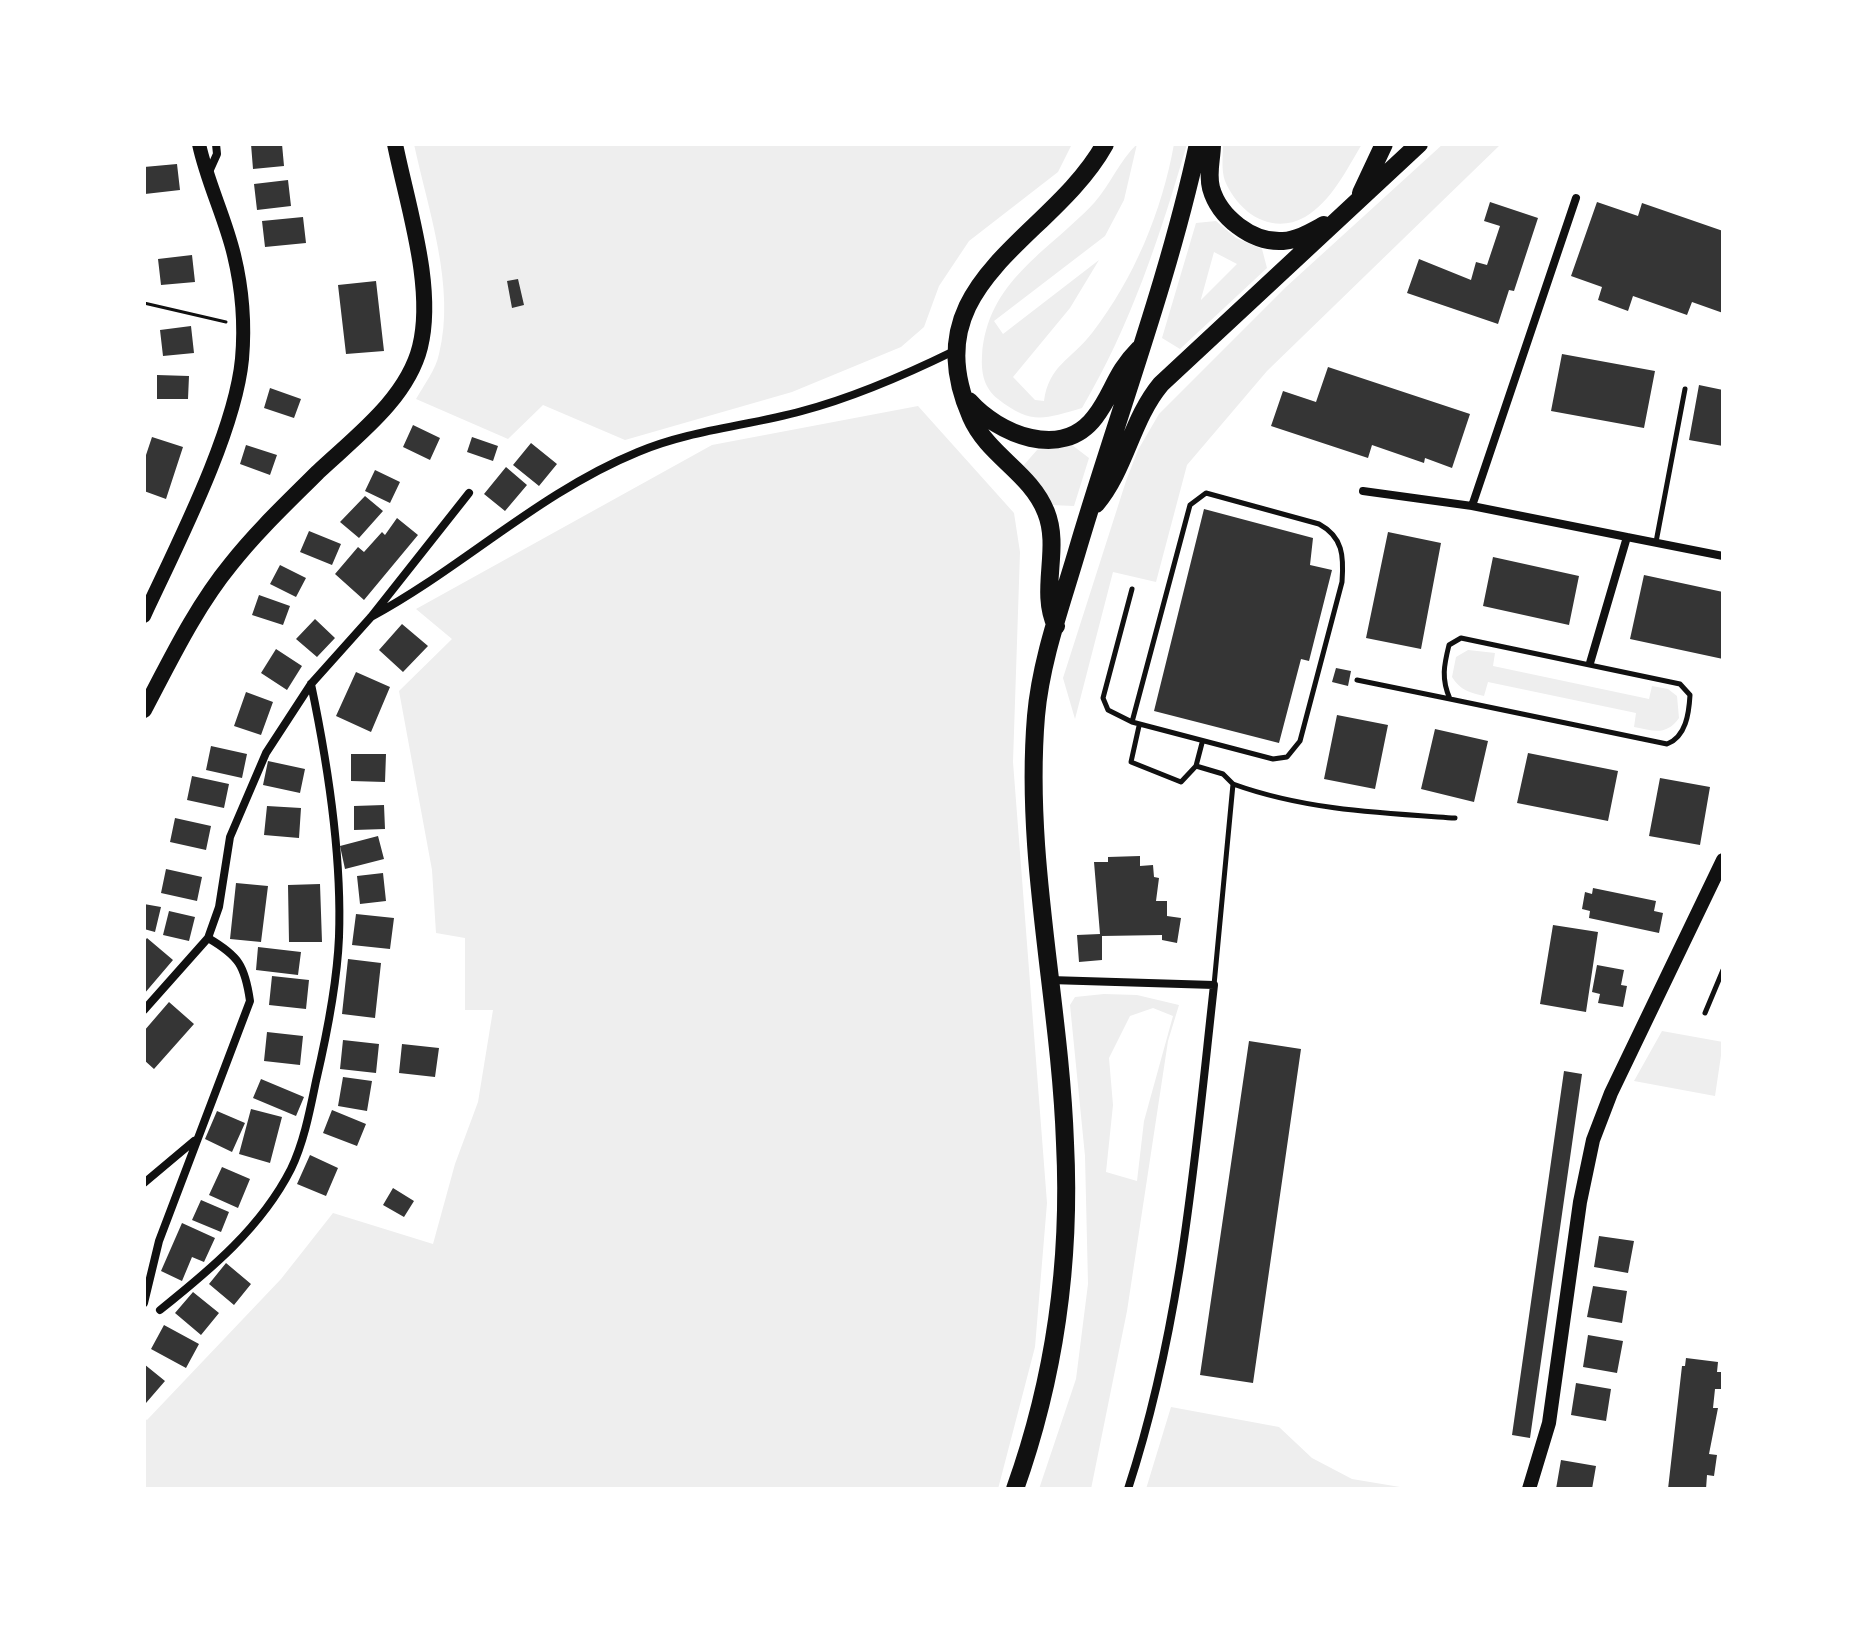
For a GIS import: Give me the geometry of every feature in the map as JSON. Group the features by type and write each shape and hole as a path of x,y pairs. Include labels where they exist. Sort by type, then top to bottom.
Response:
{"main road":[{"path":"144,710 201,607 229,566 283,506 384,408 409,376 420,349 424,293 395,144"},
{"path":"1056,626 1049,600 1053,559 1047,513 1023,476 977,430 954,351 969,301 983,279 1002,255 1070,193 1105,144"},
{"path":"1015,1489 1045,1391 1057,1337 1064,1269 1065,1140 1035,811 1035,755 1042,676 1089,512 1178,230 1198,144"},
{"path":"1212,144 1208,170 1211,190 1229,219 1244,231 1282,242 1301,237 1337,218"},
{"path":"1360,196 1384,144"},
{"path":"1089,512 1111,486 1139,416 1154,392 1313,245 1374,182 1400,144"},
{"path":"1374,182 1394,169 1419,144"},
{"path":"965,396 994,425 1013,434 1038,439 1060,438 1082,429 1095,418 1117,374 1144,344"}],"street":[{"path":"144,616 223,434 242,361 243,326 234,253 207,178 199,144"},
{"path":"207,178 217,154 216,144"},
{"path":"1472,506 1576,198"},
{"path":"371,617 401,601 549,501 637,452 667,441 802,411 888,382 954,351"},
{"path":"1363,491 1472,506 1723,556"},
{"path":"144,1010 208,938 219,907 230,837 266,753 311,684 371,617 469,493"},
{"path":"1590,663 1627,537"},
{"path":"160,1310 232,1251 291,1169 307,1122 328,1031 339,937 335,849 322,733 311,684"},
{"path":"1529,1489 1549,1423 1580,1202 1593,1140 1611,1093 1719,881 1723,860"},
{"path":"144,1303 159,1241 250,1001 246,973 231,951 208,938"},
{"path":"1049,980 1214,985 1185,1252 1151,1417 1128,1489"},
{"path":"144,1183 195,1140"}],"lane":[{"path":"1656,543 1685,389"},
{"path":"1132,589 1103,698 1108,710 1139,726 1202,743 1273,759 1287,757 1300,741 1342,582 1344,558 1339,541 1331,530 1319,524 1206,493 1196,497 1190,505 1132,722"},
{"path":"1357,680 1667,744 1676,741 1690,711 1690,695 1680,684 1461,638 1449,645 1444,663 1443,683 1450,699"},
{"path":"1139,726 1131,762 1181,782 1196,766 1202,743"},
{"path":"1196,766 1223,774 1233,784 1271,798 1329,809 1455,818"},
{"path":"1214,985 1233,784"},
{"path":"1705,1013 1723,970"}],"path":[{"path":"144,303 243,326"}],"shaded area":[{"path":"414,144 1072,144 1058,172 969,241 939,286 924,327 901,347 792,392 625,440 543,405 508,439 416,399 437,360 444,302 438,249"},
{"path":"1137,144 1124,200 1105,236 994,321 1003,334 1099,260 1070,308 1013,377 1035,400 1044,401 1056,371 1092,333 1121,290 1154,219 1174,144 1187,144 1155,246 1130,312 1082,408 1047,417 1020,413 993,395 983,374 986,330 995,307 1022,270 1094,203"},
{"path":"1223,144 1362,144 1323,203 1305,217 1280,224 1257,218 1238,202 1225,181"},
{"path":"1443,144 1501,144 1267,371 1187,465 1156,582 1113,572 1075,719 1063,678 1126,481 1138,450 1159,414 1286,287"},
{"path":"1216,221 1236,238 1262,249 1267,268 1180,349 1162,338 1196,223","holes":["1214,252 1237,264 1201,300"]},
{"path":"918,406 1014,513 1020,552 1013,762 1047,1203 1035,1347 998,1489 144,1489 144,1418 147,1420 281,1279 333,1213 433,1244 455,1164 478,1102 493,1010 465,1010 465,938 436,933 432,870 399,691 452,639 416,609 712,445"},
{"path":"1072,445 1089,458 1074,506 1051,505 1023,466 1037,450"},
{"path":"1468,650 1495,653 1493,666 1649,699 1652,686 1668,689 1677,696 1679,718 1669,728 1654,731 1634,727 1636,713 1488,682 1484,696 1474,694 1462,688 1452,677 1456,657"},
{"path":"1137,995 1179,1005 1168,1041 1127,1311 1091,1489 1039,1489 1076,1379 1088,1284 1085,1156 1070,1005 1075,997","holes":["1153,1008 1173,1016 1144,1121 1137,1181 1106,1172 1113,1105 1109,1058 1130,1016"]},
{"path":"1662,1031 1723,1042 1715,1096 1634,1081"},
{"path":"1171,1407 1279,1427 1312,1458 1352,1479 1412,1489 1146,1489"}],"building":[{"path":"251,144 282,144 284,166 253,169"},
{"path":"177,164 180,190 145,194 144,167"},
{"path":"288,180 291,206 257,210 254,184"},
{"path":"1490,202 1538,218 1514,291 1509,290 1498,324 1407,293 1419,259 1471,280 1476,262 1487,265 1500,226 1484,221"},
{"path":"1597,202 1638,216 1642,203 1723,231 1723,313 1692,302 1687,315 1633,296 1628,311 1598,300 1602,287 1571,276"},
{"path":"303,217 306,243 265,247 262,221"},
{"path":"192,255 195,282 161,285 158,259"},
{"path":"518,279 524,305 512,308 507,281"},
{"path":"376,281 384,351 346,354 338,285"},
{"path":"191,326 194,353 163,356 160,330"},
{"path":"1562,354 1655,371 1644,428 1551,411"},
{"path":"1328,367 1470,414 1452,468 1425,458 1424,463 1372,445 1368,458 1271,426 1283,391 1316,402"},
{"path":"157,375 189,376 188,399 157,399"},
{"path":"1699,385 1723,390 1723,446 1689,440"},
{"path":"270,388 301,399 294,418 264,408"},
{"path":"413,425 440,438 430,460 403,447"},
{"path":"152,437 183,447 166,499 144,491 144,461"},
{"path":"472,437 498,446 493,461 467,452"},
{"path":"531,443 557,464 539,486 513,465"},
{"path":"246,445 277,455 270,475 240,464"},
{"path":"506,467 527,485 505,511 484,494"},
{"path":"375,470 400,482 390,503 365,491"},
{"path":"365,496 383,511 359,538 340,522"},
{"path":"1204,509 1313,538 1310,565 1332,570 1309,661 1301,659 1279,743 1154,711"},
{"path":"397,518 418,535 364,600 335,574 358,547 364,552 382,532 385,535"},
{"path":"309,531 341,544 332,565 300,552"},
{"path":"1388,532 1441,543 1421,649 1366,638"},
{"path":"1493,557 1579,576 1569,625 1483,606"},
{"path":"280,565 306,578 296,597 270,584"},
{"path":"1644,575 1723,592 1723,659 1630,639"},
{"path":"259,595 290,606 283,625 252,615"},
{"path":"315,619 335,638 317,657 296,639"},
{"path":"402,624 428,646 403,672 379,650"},
{"path":"276,649 302,666 287,690 261,673"},
{"path":"1336,668 1351,671 1348,686 1332,682"},
{"path":"356,672 390,687 371,732 336,716"},
{"path":"246,692 273,702 261,735 234,726"},
{"path":"1337,715 1388,725 1375,789 1324,779"},
{"path":"1435,729 1488,741 1474,802 1421,789"},
{"path":"211,746 247,754 242,778 206,770"},
{"path":"1528,753 1618,771 1608,821 1517,803"},
{"path":"351,754 386,754 385,782 351,781"},
{"path":"268,761 305,769 300,793 263,785"},
{"path":"192,776 229,784 224,808 187,800"},
{"path":"1660,778 1710,787 1700,845 1649,836"},
{"path":"384,805 385,829 354,830 354,806"},
{"path":"267,806 301,808 299,838 264,835"},
{"path":"175,818 211,826 206,850 170,842"},
{"path":"378,836 384,859 345,869 340,846"},
{"path":"1140,856 1140,866 1153,865 1154,877 1159,878 1156,901 1167,901 1167,916 1181,918 1177,943 1162,940 1162,935 1102,936 1102,960 1079,962 1077,935 1100,934 1094,862 1108,862 1108,857"},
{"path":"166,869 202,877 197,901 161,893"},
{"path":"383,873 386,901 360,904 357,876"},
{"path":"236,883 268,886 261,942 230,939"},
{"path":"320,884 322,942 289,942 288,885"},
{"path":"1593,888 1656,901 1654,911 1663,913 1659,933 1589,918 1590,911 1582,909 1585,892 1592,894"},
{"path":"144,904 161,907 155,932 144,929"},
{"path":"169,911 195,917 189,941 163,935"},
{"path":"356,914 394,918 390,949 352,945"},
{"path":"1553,925 1598,932 1586,1012 1540,1004"},
{"path":"147,938 173,960 144,994 144,942"},
{"path":"258,947 301,952 298,975 256,970"},
{"path":"348,959 381,963 375,1018 342,1014"},
{"path":"1597,965 1624,970 1621,985 1627,986 1623,1007 1598,1003 1600,994 1592,992"},
{"path":"272,976 309,980 306,1009 269,1005"},
{"path":"169,1002 194,1024 154,1069 144,1060 144,1031"},
{"path":"267,1032 303,1036 300,1065 264,1061"},
{"path":"343,1040 379,1044 376,1073 340,1069"},
{"path":"1249,1041 1301,1049 1253,1383 1200,1375"},
{"path":"402,1044 439,1048 435,1077 399,1073"},
{"path":"1564,1071 1582,1074 1530,1438 1512,1435"},
{"path":"343,1077 372,1081 367,1111 338,1106"},
{"path":"261,1079 304,1097 296,1116 253,1098"},
{"path":"251,1109 282,1117 270,1163 239,1154"},
{"path":"332,1110 366,1124 357,1146 323,1133"},
{"path":"217,1111 245,1123 232,1152 205,1139"},
{"path":"310,1155 338,1168 326,1196 297,1184"},
{"path":"222,1167 250,1179 238,1208 209,1195"},
{"path":"393,1188 414,1201 404,1217 383,1205"},
{"path":"201,1200 229,1212 221,1232 192,1220"},
{"path":"182,1223 215,1238 204,1262 192,1257 182,1281 161,1271"},
{"path":"1599,1236 1634,1241 1628,1273 1594,1267"},
{"path":"226,1263 251,1284 234,1305 209,1284"},
{"path":"1593,1286 1627,1291 1622,1323 1587,1317"},
{"path":"193,1292 219,1313 201,1335 175,1313"},
{"path":"164,1325 199,1344 186,1368 151,1349"},
{"path":"1588,1335 1623,1341 1617,1373 1583,1367"},
{"path":"1686,1358 1718,1362 1717,1372 1723,1372 1721,1389 1715,1389 1713,1408 1718,1408 1709,1454 1717,1455 1714,1476 1707,1475 1706,1489 1668,1489 1682,1366 1685,1366"},
{"path":"144,1364 165,1381 146,1403 144,1402"},
{"path":"1576,1383 1611,1389 1606,1421 1571,1415"},
{"path":"1561,1460 1596,1466 1592,1489 1556,1489"}]}
